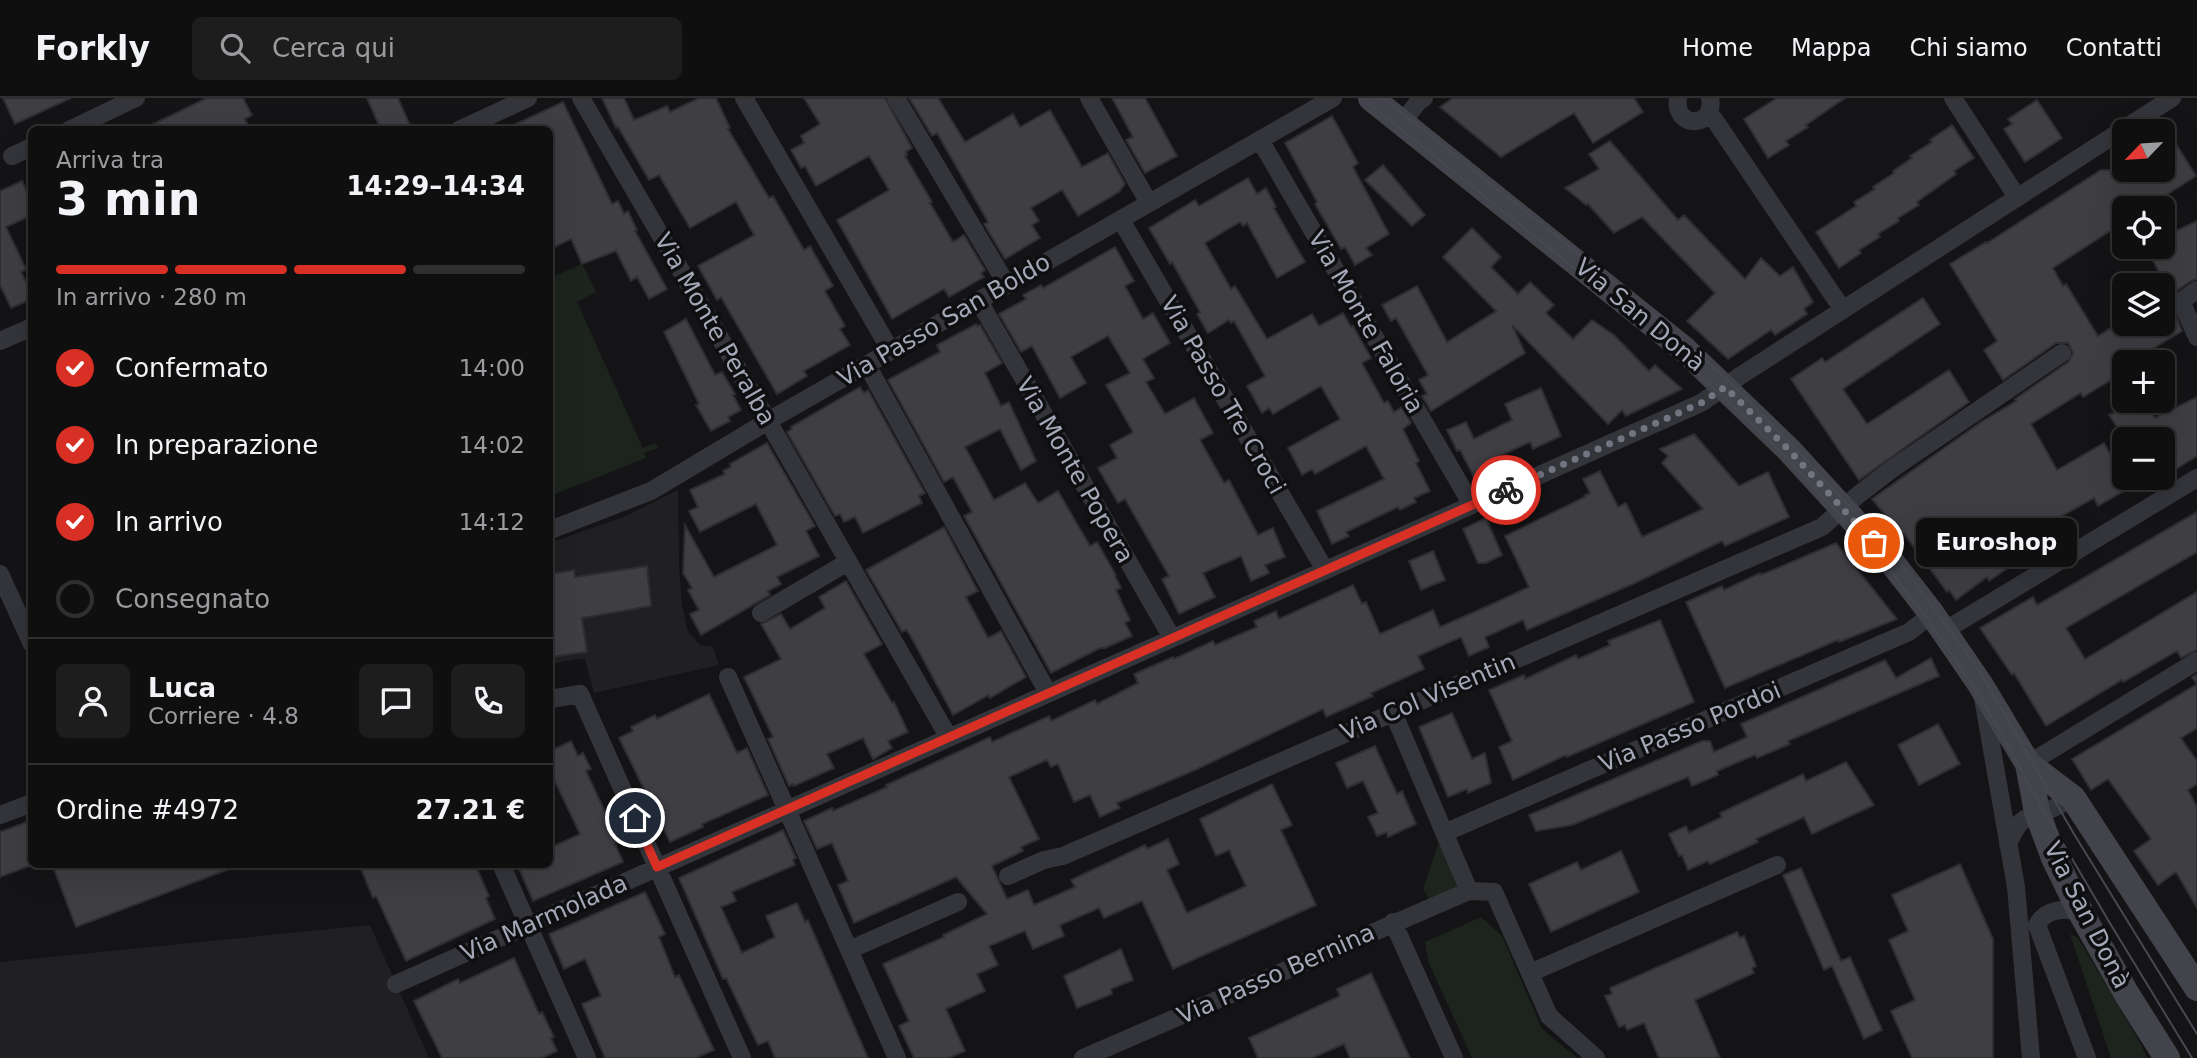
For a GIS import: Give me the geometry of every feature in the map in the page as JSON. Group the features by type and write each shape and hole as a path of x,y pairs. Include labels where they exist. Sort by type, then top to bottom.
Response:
{"main road":[{"name":"Via San Donà","path":"1371,98 1685,350 1789,450 1890,560 1938,622 1980,684 2028,764 2037,812 2054,858 2126,993 2167,1058"},
{"name":"Via San Donà","path":"2028,764 2073,798 2197,988"}],"street":[{"path":"77,126 136,98"},
{"path":"468,126 528,98"},
{"name":"Via Monte Peralba","path":"581,98 949,738"},
{"path":"744,98 891,351"},
{"path":"896,98 1007,285"},
{"path":"1089,98 1149,203"},
{"name":"Via Passo San Boldo","path":"553,529 651,491 768,421 1333,98"},
{"path":"1402,123 1424,98"},
{"path":"1678,98 1677,107 1684,118 1698,121 1710,106"},
{"path":"1953,98 2017,197"},
{"name":"Via Marmolada","path":"396,984 1701,403 2172,98"},
{"path":"1710,106 1714,119 1843,310"},
{"name":"Via Monte Faloria","path":"1260,140 1472,505"},
{"path":"12,156 28,149"},
{"name":"Via Passo Tre Croci","path":"1121,219 1325,570"},
{"path":"2197,290 2180,301 2197,337"},
{"name":"Via Monte Popera","path":"979,300 1172,639"},
{"path":"0,341 28,329"},
{"name":"Via Col Visentin","path":"1008,876 1044,860 1063,856 1822,527 1892,468 2062,354"},
{"path":"867,365 1048,693"},
{"name":"Via Passo Pordoi","path":"1444,833 1909,632 1938,622 2197,478"},
{"path":"761,613 848,562"},
{"path":"0,574 28,635"},
{"path":"2028,764 2197,661"},
{"path":"728,677 898,1058"},
{"path":"1980,684 2021,929 2031,1058"},
{"path":"553,698 580,694 742,1058"},
{"path":"1393,712 1469,891 1494,892 1549,1016 1596,1058"},
{"path":"2008,844 2018,824 2037,812 2073,798"},
{"path":"0,815 28,804"},
{"path":"1530,973 1777,865"},
{"path":"503,868 582,1057"},
{"name":"Via Passo Bernina","path":"1083,1058 1469,891"},
{"path":"849,950 958,902"},
{"path":"2081,913 2058,910 2044,916 2037,925 2087,1058"},
{"path":"1393,922 1454,1058"}],"shaded area":[{"path":"582,264 596,292 577,302 643,448 655,443 658,448 644,453 646,458 553,495 553,277"},
{"path":"678,490 679,564 682,606 688,632 700,645 713,647 719,665 594,693 585,658 553,663 553,542 626,516"},
{"path":"1444,833 1469,891 1431,902 1423,889"},
{"path":"1481,917 1502,936 1542,1029 1577,1058 1472,1058 1428,961 1425,942"},
{"path":"370,925 429,1058 0,1058 0,962"},
{"path":"2070,934 2078,938 2147,1058 2111,1058"}],"building":[{"path":"3,98 71,98 15,124"},
{"path":"207,98 243,98 252,115 245,119 248,126 149,126"},
{"path":"367,98 398,98 410,126 379,126"},
{"path":"602,98 624,98 634,120 667,106 670,112 699,98 716,98 730,128 728,129 769,198 773,196 804,250 810,246 833,286 825,291 845,326 840,329 850,345 804,371 807,376 777,394 721,297 717,300 698,266 754,235 736,202 690,228 659,175 649,180 618,127 616,128"},
{"path":"804,98 885,98 912,148 905,156 932,202 930,203 953,242 964,235 985,270 981,273 984,277 949,297 944,289 892,319 837,220 889,190 869,156 816,186 805,166 801,168 791,150 804,143 801,136 820,124"},
{"path":"909,98 938,98 965,142 1013,114 1020,127 1050,110 1082,167 1108,153 1125,184 1119,192 1078,216 1062,190 1031,208 1039,221 1032,225 1040,238 1005,259 984,224 988,222 937,133 932,136"},
{"path":"1112,98 1145,98 1177,156 1145,173 1126,140 1133,137"},
{"path":"1453,98 1634,98 1643,112 1593,143 1574,113 1501,157 1440,107"},
{"path":"1777,98 1845,98 1806,125 1808,127 1786,141 1789,145 1768,158 1744,119"},
{"path":"2037,100 2062,138 2025,162 2004,129 2012,124 2008,119"},
{"path":"563,102 612,204 618,201 624,214 628,211 637,230 635,231 667,289 649,299 637,277 631,281 616,251 582,264 571,239 553,248 553,126 512,126"},
{"path":"1332,116 1358,163 1353,167 1389,234 1366,248 1372,255 1355,265 1345,247 1341,249 1315,204 1317,202 1285,143"},
{"path":"1952,125 1974,158 1954,171 1956,174 1917,202 1919,205 1898,218 1899,221 1878,234 1880,237 1859,250 1861,253 1839,268 1816,232 1856,206 1854,202 1875,189 1873,187 1912,158 1910,156"},
{"path":"1610,141 1678,220 1684,215 1745,279 1761,258 1780,276 1793,267 1813,302 1804,309 1807,314 1775,335 1771,330 1728,359 1687,321 1715,293 1642,217 1614,233 1588,204 1565,188 1599,169 1589,154"},
{"path":"2175,142 2196,176 2165,196 2112,196 2112,230 2053,268 2098,336 2112,327 2112,336 2174,336 2151,350 2112,350 2112,379 2083,397 2081,393 2031,424 2057,470 2104,443 2112,457 2112,490 2126,490 2098,506 2094,498 2053,521 2064,539 2034,556 2031,552 1989,581 1987,577 1956,600 1949,590 1947,592 1904,534 1902,535 1872,499 1981,422 2016,401 2015,399 2068,362 2073,353 2068,343 2056,343 2003,380 1984,350 1997,341 1950,264 2101,170 2112,170 2112,182 2175,182"},
{"path":"1383,165 1425,215 1412,226 1365,180"},
{"path":"1248,178 1257,194 1266,188 1276,207 1274,208 1305,262 1277,278 1247,223 1243,226 1240,222 1205,243 1231,289 1235,286 1267,339 1312,314 1319,326 1343,313 1371,358 1362,363 1384,403 1388,401 1394,412 1402,407 1411,423 1403,429 1430,491 1414,498 1416,502 1400,510 1398,507 1346,532 1349,536 1332,544 1317,511 1384,479 1366,446 1315,474 1312,469 1302,475 1288,448 1340,419 1321,386 1273,414 1269,408 1262,413 1247,386 1265,376 1234,321 1231,323 1229,320 1208,333 1197,314 1200,312 1172,262 1170,264 1149,228 1195,200 1199,206"},
{"path":"22,181 28,194 28,217 6,227 26,269 21,272 28,286 28,301 11,308 0,285 0,191"},
{"path":"2197,221 2197,279 2175,292 2175,273 2159,273 2152,259 2175,259 2175,231"},
{"path":"1472,228 1501,257 1491,267 1518,294 1530,282 1554,305 1546,313 1573,339 1592,320 1614,335 1649,371 1655,365 1682,389 1626,416 1622,410 1608,424 1512,325 1525,353 1431,411 1422,396 1427,394 1419,380 1428,375 1396,318 1391,321 1382,305 1417,286 1447,342 1496,311 1443,257"},
{"path":"1115,247 1134,281 1125,286 1143,319 1153,313 1170,343 1143,359 1154,378 1146,382 1165,414 1194,398 1213,433 1200,440 1224,483 1229,480 1258,535 1273,528 1285,557 1265,565 1269,573 1251,581 1241,556 1203,573 1215,597 1179,614 1162,579 1169,576 1125,499 1118,503 1098,468 1117,458 1110,445 1133,432 1106,385 1130,373 1108,336 1071,357 1086,383 1060,398 1032,346 1021,352 999,314 1026,299 1023,295 1041,285 1043,288"},
{"path":"1923,298 1940,324 1843,389 1867,424 1949,370 1969,402 1859,480 1791,379 1822,358 1825,362"},
{"path":"2175,313 2182,331 2175,335"},
{"path":"686,319 715,375 722,372 741,410 728,417 730,421 711,431 696,405 699,404 664,332"},
{"path":"976,324 980,325 1002,363 985,373 1001,406 1009,402 1036,461 1021,470 1000,429 965,447 994,500 1025,483 1038,503 1058,491 1090,546 1097,542 1116,575 1121,588 1116,590 1130,620 1125,623 1132,636 1100,648 1051,673 964,516 972,512 953,477 944,482 888,380 940,352 937,345"},
{"path":"860,387 864,393 868,390 925,493 919,496 922,503 863,533 855,517 844,522 840,514 835,516 787,432 791,427"},
{"path":"1541,388 1561,436 1533,449 1530,442 1495,458 1500,467 1475,479 1447,430 1466,422 1474,439 1512,420 1505,404"},
{"path":"2197,397 2197,456 2175,470 2175,427 2117,427 2109,415 2152,413 2155,418 2165,413 2175,413 2175,408"},
{"path":"1694,434 1739,486 1768,472 1789,517 1725,546 1722,541 1527,630 1523,620 1485,637 1489,647 1469,656 1461,637 1418,656 1424,669 1371,693 1373,696 1326,717 1323,709 1195,770 1117,803 1120,808 1100,817 1090,795 1074,802 1058,764 1051,767 1047,760 1009,777 1039,839 1021,847 1023,851 992,866 1007,899 1028,890 1034,905 1075,887 1071,880 1145,845 1147,849 1168,839 1179,864 1167,870 1187,913 1246,886 1229,850 1216,856 1200,819 1272,784 1292,825 1281,830 1316,905 1173,969 1142,901 1104,918 1099,908 1060,925 1064,936 1033,949 1025,931 989,946 998,965 977,974 985,991 946,1009 965,1051 949,1058 914,1058 899,1026 909,1021 883,964 987,914 956,877 854,923 838,885 848,881 832,843 817,849 804,821 887,787 886,785 990,737 992,742 1049,716 1051,721 1095,700 1097,704 1138,683 1134,674 1213,641 1215,645 1257,627 1254,621 1276,611 1279,619 1353,585 1362,604 1366,602 1380,634 1433,610 1440,627 1529,587 1505,536 1585,497 1590,493 1583,479 1600,471 1618,507 1626,503 1642,537 1703,509 1662,463 1668,456 1660,449"},
{"path":"767,443 815,526 806,531 819,556 777,577 781,584 768,591 770,595 701,635 690,614 699,610 688,590 692,588 683,573 685,525 714,577 777,545 756,504 700,532 689,511 698,507 690,490 725,474 723,471 731,467 730,464"},
{"path":"2197,512 2197,552 2066,628 2085,659 2197,592 2197,650 2181,658 2177,651 2123,682 2122,680 2046,726 2014,673 2012,675 1980,628 2033,597 2037,605"},
{"path":"1486,518 1502,555 1486,563 1478,563 1463,529"},
{"path":"944,527 978,591 966,597 988,638 1001,631 1026,677 953,715 910,635 906,630 902,632 866,570"},
{"path":"1836,543 1897,619 1839,642 1838,640 1725,688 1686,602 1722,586 1724,590"},
{"path":"1433,551 1445,580 1421,590 1409,561"},
{"path":"647,566 651,606 582,618 587,652 553,657 553,574 574,570 575,577"},
{"path":"846,581 882,644 864,654 892,703 894,702 908,732 888,741 892,748 873,759 863,738 827,754 834,768 789,786 768,739 773,737 744,677 781,659 761,624 781,614 790,629 825,608 819,597"},
{"path":"1660,620 1694,702 1513,780 1499,747 1512,741 1489,690 1524,675 1525,679 1576,655 1578,659 1610,645 1608,641"},
{"path":"1931,658 1939,676 1788,741 1790,744 1717,771 1718,775 1692,786 1688,777 1572,825 1536,831 1529,815 1702,741 1710,741 1714,752 1747,737 1741,724 1885,660 1896,678"},
{"path":"2197,684 2197,728 2181,738 2197,761 2197,784 2188,790 2197,807 2197,908 2176,872 2158,885 2134,851 2151,839 2108,779 2091,790 2072,759"},
{"path":"709,694 737,753 747,748 768,795 702,824 703,827 670,842 619,738 633,731 631,727 655,715 657,719"},
{"path":"1452,713 1472,759 1485,753 1491,783 1468,793 1467,789 1448,797 1419,727"},
{"path":"1938,724 1960,764 1919,785 1898,745"},
{"path":"571,741 578,756 583,753 591,769 586,771 619,842 615,844 623,862 533,901 519,868 553,868 553,847 580,834 553,777 553,750"},
{"path":"1375,746 1397,794 1402,791 1416,824 1388,837 1387,832 1377,836 1368,817 1378,813 1363,781 1347,788 1336,763"},
{"path":"1846,762 1874,805 1812,834 1804,817 1710,864 1708,861 1688,870 1682,855 1679,856 1669,834 1686,826 1689,833 1722,817 1720,813 1803,774 1806,781"},
{"path":"28,822 28,866 0,877 0,832"},
{"path":"783,830 796,858 793,860 795,865 732,892 736,901 721,907 742,953 775,937 766,916 797,903 805,922 808,920 868,1058 775,1058 768,1041 758,1045 726,978 723,979 679,878"},
{"path":"1621,851 1639,892 1551,932 1529,884 1577,862 1581,870"},
{"path":"1960,864 1993,939 1993,1058 1912,1058 1891,1011 1915,1000 1889,940 1908,931 1892,895"},
{"path":"54,868 232,868 76,927"},
{"path":"361,868 477,868 495,919 406,961 376,896 373,898"},
{"path":"1801,868 1841,961 1850,957 1882,1030 1864,1039 1832,966 1824,970 1783,875"},
{"path":"645,892 665,934 659,937 675,977 679,975 714,1050 696,1058 605,1058 582,1004 601,996 585,959 564,969 549,934"},
{"path":"1737,932 1740,938 1744,936 1756,966 1752,968 1754,973 1695,1000 1720,1058 1659,1058 1644,1023 1627,1030 1625,1025 1619,1027 1605,996 1612,994 1610,988"},
{"path":"1121,949 1133,980 1111,989 1112,994 1077,1008 1064,976"},
{"path":"514,958 539,1014 542,1012 554,1037 551,1038 557,1051 542,1058 442,1058 414,1001 458,979 460,983"},
{"path":"1371,973 1410,1058 1350,1058 1344,1044 1312,1058 1258,1058 1249,1038 1340,996 1337,989"}],"tram line":[{"path":"1362,98 1609,296 1718,392 1784,455 1885,564 1927,618 1983,701 2044,811 2192,1058"},
{"path":"1383,98 1690,346 1793,446 1895,555 1980,672 2074,834 2197,1034"}],"way so far":[{"path":"1506,490 1701,403 1725,387 1789,450 1874,543"}],"place":[{"name":"Euroshop","path":"1874,543"}],"route":[{"path":"635,818 657,867 1506,490"}]}
